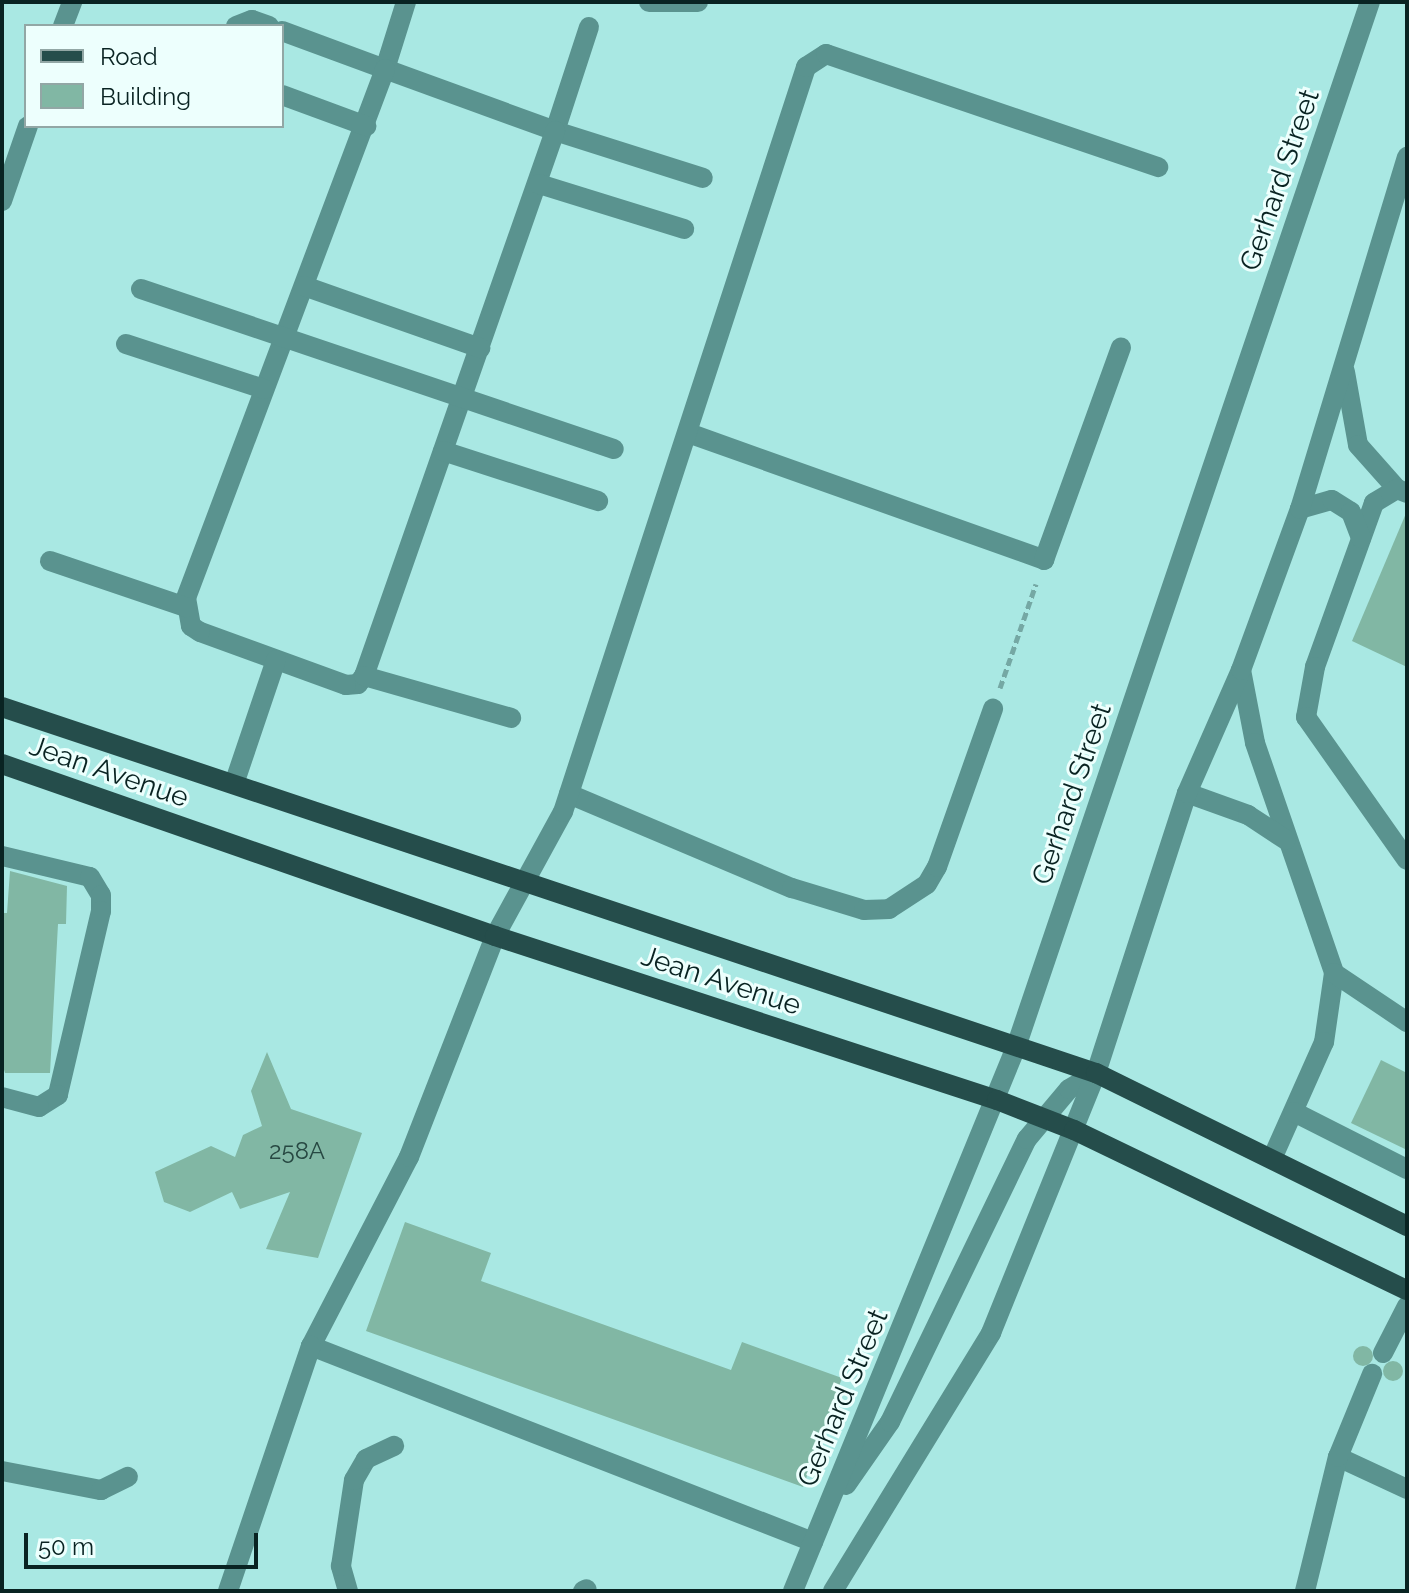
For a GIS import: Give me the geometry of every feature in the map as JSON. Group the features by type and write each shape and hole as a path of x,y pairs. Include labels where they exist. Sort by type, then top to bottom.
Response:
{"main road":[{"name":"Jean Avenue","path":"2,707 1096,1073 1407,1226"},
{"name":"Jean Avenue","path":"2,764 495,936 997,1100 1074,1130 1407,1290"}],"street":[{"path":"64,24 72,2"},
{"path":"406,2 366,126 264,389 186,607 191,626 200,632 346,685 364,676 511,718"},
{"path":"649,2 698,2"},
{"name":"Gerhard Street","path":"793,1591 997,1100 1370,2"},
{"path":"241,24 252,20 263,24"},
{"path":"364,676 539,184 589,27"},
{"path":"284,32 555,131 703,178"},
{"path":"228,1591 311,1346 409,1157 495,936 569,794 691,434 802,75 818,57 1158,167"},
{"path":"284,96 366,126"},
{"path":"2,201 27,128"},
{"path":"833,1591 991,1333 1074,1130 1096,1073 1187,793 1241,670 1300,509 1405,167"},
{"path":"539,184 684,229"},
{"path":"304,286 480,348"},
{"path":"141,289 614,449"},
{"path":"126,344 264,389"},
{"path":"691,434 1044,560 1121,347"},
{"path":"1344,368 1358,445 1402,491 1374,503 1315,667 1306,717 1407,860"},
{"path":"443,451 598,501"},
{"path":"1300,509 1332,500 1351,512 1361,538"},
{"path":"50,561 186,607"},
{"path":"234,784 276,660"},
{"path":"1241,670 1255,743 1334,973 1324,1042 1272,1159"},
{"path":"569,794 792,888 864,910 889,909 927,884 937,867 993,709"},
{"path":"1187,793 1248,815 1286,840"},
{"path":"2,856 90,877 101,911 58,1095 39,1107 2,1097"},
{"path":"1334,973 1407,1022"},
{"path":"825,1514 890,1422 1042,1118 1076,1083 1096,1073"},
{"path":"1294,1112 1407,1169"},
{"path":"1383,1353 1407,1306"},
{"path":"311,1346 813,1542"},
{"path":"1305,1591 1338,1457 1372,1374"},
{"path":"348,1591 341,1566 354,1480 366,1459 394,1446"},
{"path":"1338,1457 1407,1489"},
{"path":"2,1471 101,1490 128,1477"}],"path":[{"path":"993,709 1044,560"}],"building":[{"path":"1407,511 1407,667 1352,641"},
{"path":"10,871 67,886 66,924 58,924 50,1073 5,1073 2,1063 2,913 7,913"},
{"path":"267,1052 291,1109 362,1133 318,1258 266,1249 290,1192 240,1209 232,1192 190,1212 164,1202 155,1172 211,1146 235,1157 243,1135 262,1126 251,1091"},
{"path":"1381,1060 1407,1073 1407,1150 1351,1123"},
{"path":"405,1222 491,1253 481,1281 731,1370 742,1342 842,1378 803,1487 366,1331"},
{"path":"1363,1346 1370,1349 1373,1356 1370,1363 1363,1366 1356,1363 1353,1356 1356,1349"},
{"path":"1393,1361 1400,1364 1403,1371 1400,1378 1393,1381 1386,1378 1383,1371 1386,1364"}]}
